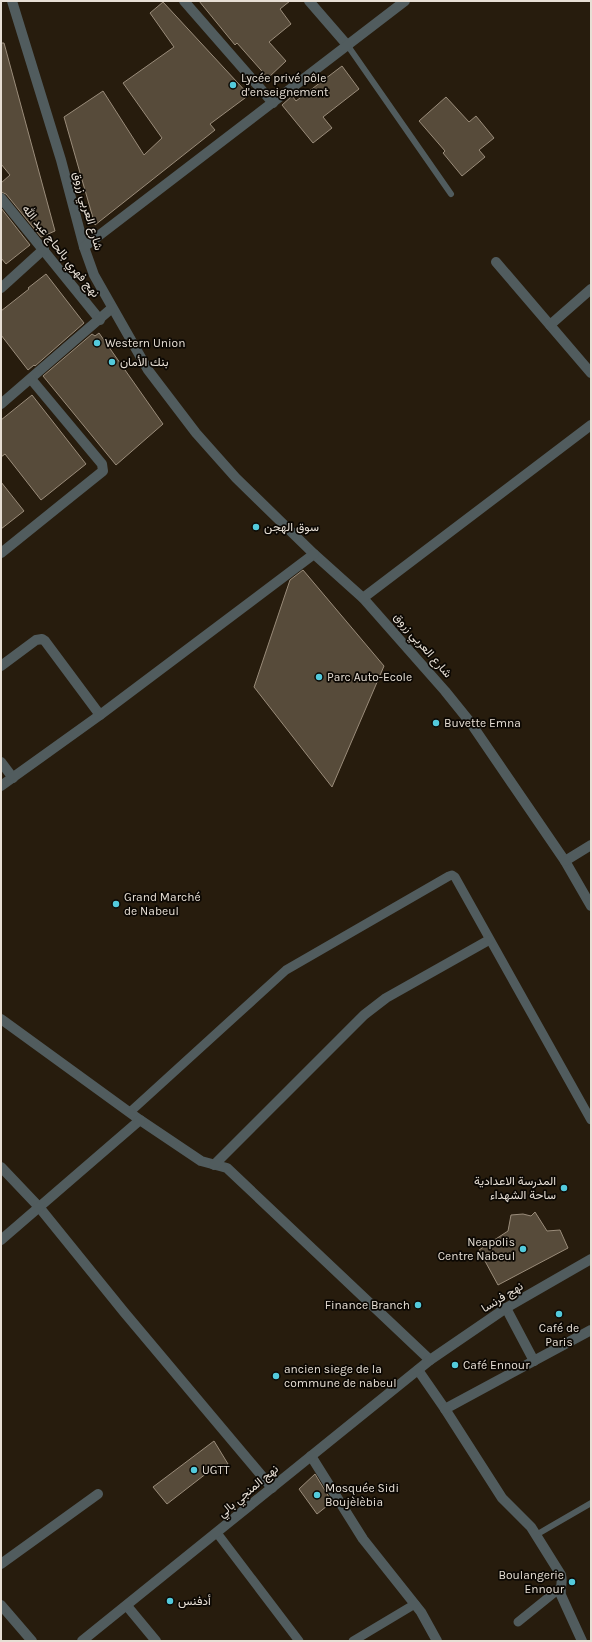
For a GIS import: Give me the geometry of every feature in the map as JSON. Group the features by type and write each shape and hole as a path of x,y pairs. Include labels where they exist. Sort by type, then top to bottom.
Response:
{"street":[{"name":"شارع العربي زروق","path":"12,1 61,160 84,247 94,275 148,370 178,411 236,478 314,554 364,598 401,639 470,722 565,861 591,906"},
{"path":"184,1 273,103"},
{"path":"309,1 348,46"},
{"path":"84,247 405,1"},
{"name":"نهج فهري بالحاج عبد الله","path":"1,198 44,249 100,320"},
{"path":"1,288 44,249"},
{"path":"496,262 591,374"},
{"path":"550,325 591,289"},
{"path":"1,404 100,320 112,308"},
{"path":"3,549 102,473 104,467 31,379"},
{"path":"364,598 591,425"},
{"path":"1,786 100,715 314,554"},
{"path":"1,666 36,640 42,639 100,715"},
{"path":"1,762 13,778"},
{"path":"565,861 591,845"},
{"path":"130,1112 286,970 452,875 455,877 591,1120"},
{"path":"214,1165 375,1006 386,998 489,940"},
{"path":"1,1020 140,1120 201,1160 227,1168 430,1360"},
{"path":"1,1240 140,1120"},
{"path":"1,1167 39,1207 124,1312 272,1488"},
{"name":"نهج فرنسا","path":"430,1360 506,1308 591,1259"},
{"path":"506,1308 534,1361"},
{"path":"445,1409 591,1330"},
{"name":"نهج المنجي بالي","path":"82,1641 430,1360"},
{"path":"418,1370 502,1498 524,1519 561,1575 561,1595 582,1641"},
{"path":"311,1456 363,1539 416,1604 437,1641"},
{"path":"1,1564 98,1494"},
{"path":"217,1533 300,1641"},
{"path":"518,1622 560,1588"},
{"path":"353,1641 416,1604"},
{"path":"1,1605 32,1641"},
{"path":"126,1606 156,1641"}],"lane":[{"path":"348,46 451,194"},
{"path":"536,1535 591,1503"}],"building":[{"path":"199,1 290,1 280,9 291,24 269,42 286,61 268,78 237,43 235,45"},
{"path":"163,2 249,95 210,124 215,130 95,225 64,117 103,91 144,155 162,138 123,83 174,47 150,13"},
{"path":"1,43 4,43 55,231 41,237 6,194 1,192 1,183 10,175 1,164"},
{"path":"342,66 359,89 323,117 332,128 313,143 282,105 292,96 296,101"},
{"path":"446,97 469,122 476,116 494,138 479,150 485,157 462,176 443,153 445,151 419,121"},
{"path":"1,208 30,245 6,264 1,258"},
{"path":"46,274 84,323 35,366 34,365 28,370 1,335 1,311"},
{"path":"99,333 163,424 116,465 43,376 92,334 95,336"},
{"path":"32,395 86,464 41,500 5,454 1,457 1,420"},
{"path":"1,482 24,511 1,529"},
{"name":"Parc Auto-Ecole","path":"303,570 384,666 332,787 254,687 290,580"},
{"name":"Neapolis Centre Nabeul","path":"535,1212 547,1231 560,1230 568,1248 498,1285 479,1250 508,1231 511,1215 523,1214 531,1216"},
{"name":"UGTT","path":"214,1441 228,1464 218,1473 216,1466 167,1504 153,1487"},
{"name":"Mosquée Sidi Boujèlèbia","path":"315,1474 332,1502 317,1514 299,1489"}],"place":[{"name":"Lycée privé pôle d'enseignement","path":"233,85"},
{"name":"Western Union","path":"97,343"},
{"name":"بنك الأمان","path":"112,362"},
{"name":"سوق الهجن","path":"256,527"},
{"name":"Parc Auto-Ecole","path":"319,677"},
{"name":"Buvette Emna","path":"436,723"},
{"name":"Grand Marché de Nabeul","path":"116,904"},
{"name":"المدرسة الاعدادية ساحة الشهداء","path":"564,1188"},
{"name":"Neapolis Centre Nabeul","path":"523,1249"},
{"name":"Finance Branch","path":"418,1305"},
{"name":"Café de Paris","path":"559,1314"},
{"name":"Café Ennour","path":"455,1365"},
{"name":"ancien siege de la commune de nabeul","path":"276,1376"},
{"name":"UGTT","path":"194,1470"},
{"name":"Mosquée Sidi Boujèlèbia","path":"317,1495"},
{"name":"Boulangerie Ennour","path":"572,1582"},
{"name":"أدفنس","path":"170,1601"}]}
